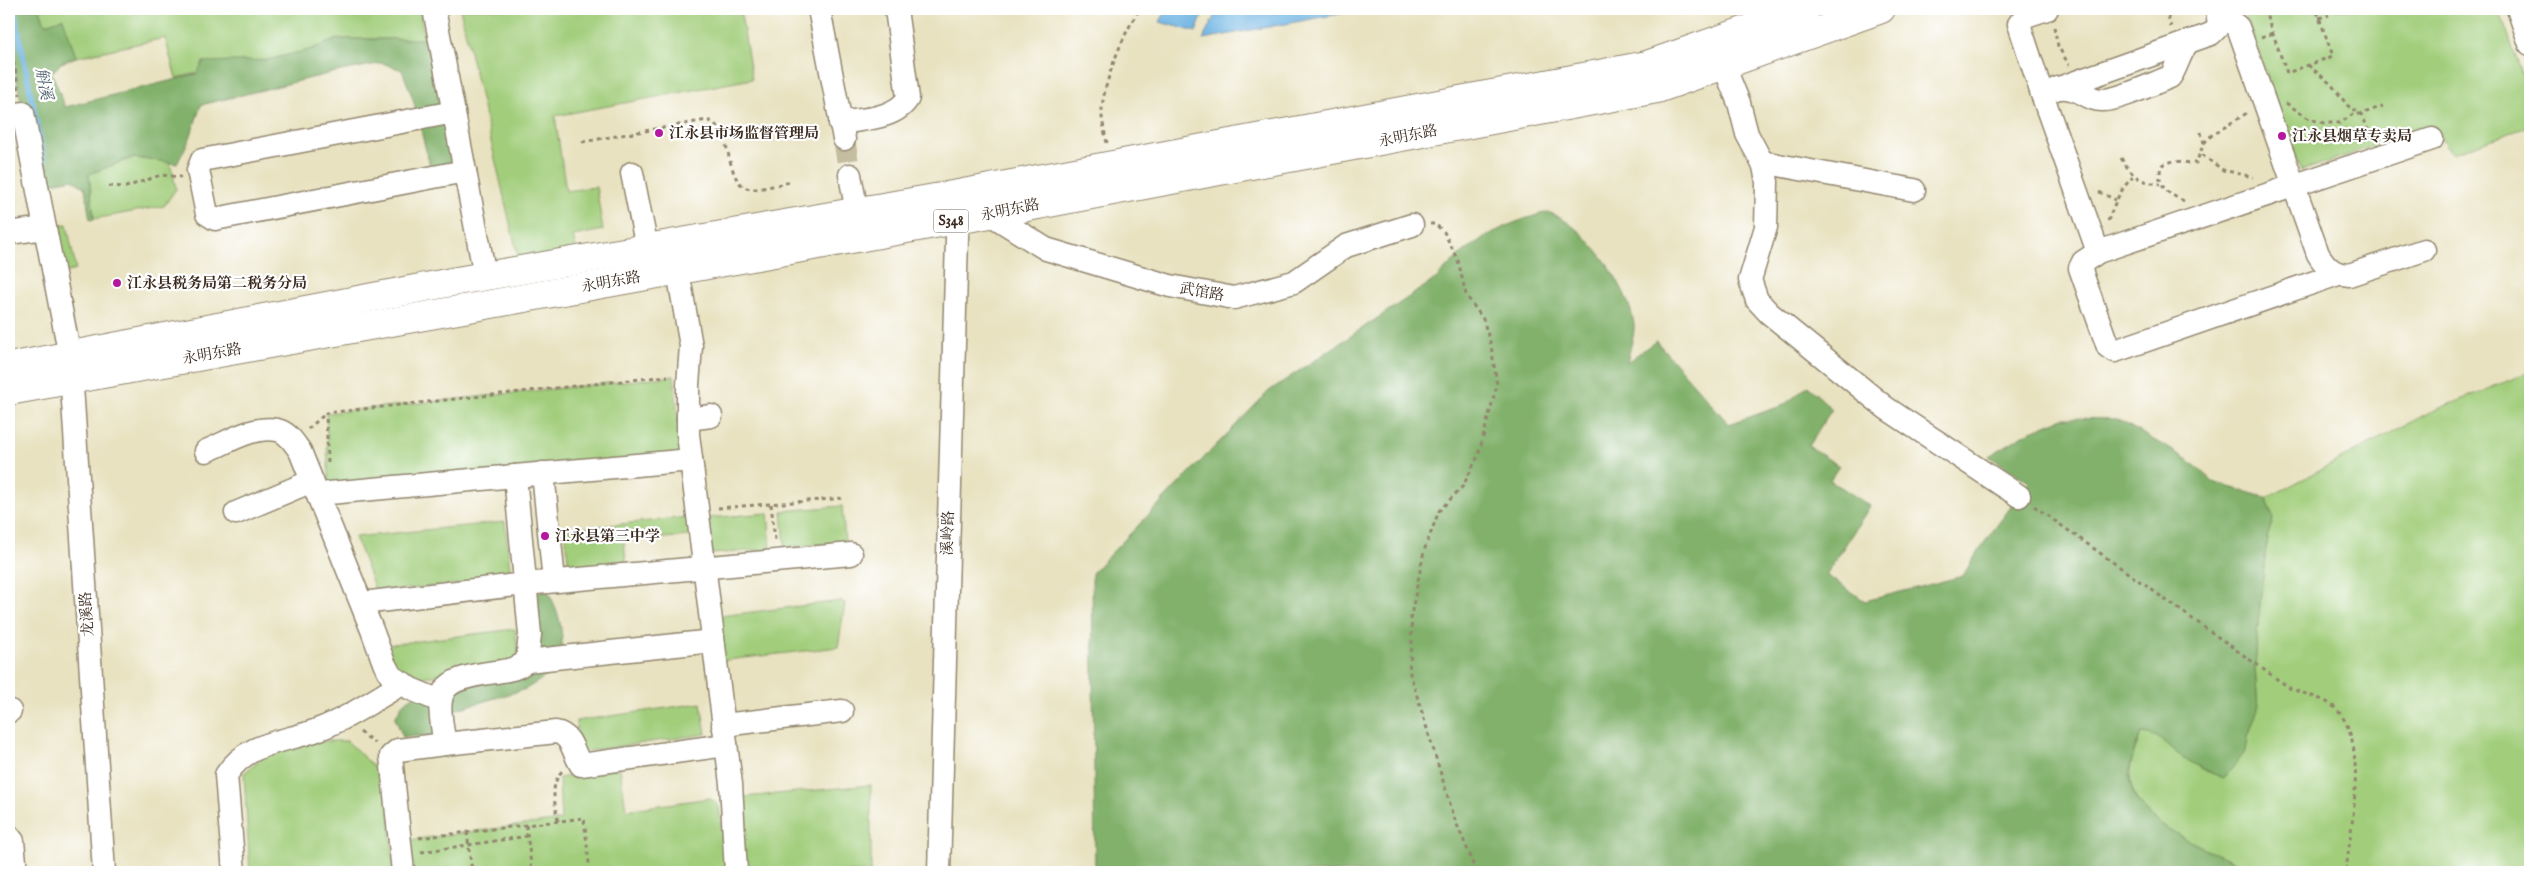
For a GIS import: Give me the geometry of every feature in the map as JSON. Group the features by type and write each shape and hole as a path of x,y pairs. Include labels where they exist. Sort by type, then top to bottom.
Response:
{"main road":[{"name":"永明东路","path":"9,391 70,367 485,276 857,212 957,207 990,214 1657,89 1719,53 1806,9"},
{"name":"永明东路","path":"9,367 70,367 678,270 957,207 1647,65 1719,53 1882,9"}],"street":[{"path":"434,9 485,276"},
{"path":"819,9 842,131 898,109 908,98 896,9"},
{"path":"2050,91 2210,34 2219,26 2217,9"},
{"path":"2217,9 2238,27 2318,254 2326,266 2338,274"},
{"path":"2518,9 2530,44"},
{"path":"2050,16 2026,16 2019,24 2050,91 2097,249"},
{"path":"2050,91 2073,88 2102,101 2170,77 2174,73 2181,52 2188,42"},
{"path":"1719,53 1739,103 1746,134 1762,162 1767,182 1766,227 1750,280 1757,300 1769,313 1886,408 2019,496"},
{"path":"454,112 202,160 198,170 207,214 215,219 465,171"},
{"name":"龙溪路","path":"9,116 23,113 46,228 70,367 104,872"},
{"path":"2424,250 2349,275 2338,274 2115,351 2108,347 2080,268 2083,262 2097,249 2190,221 2432,139"},
{"path":"1762,162 1914,190"},
{"path":"632,173 660,246 678,270 691,346 688,419 691,460 731,784 736,872"},
{"path":"850,175 857,212"},
{"name":"溪岭路","path":"938,872 957,207"},
{"name":"武馆路","path":"990,214 1046,248 1170,286 1234,298 1294,282 1346,246 1412,225"},
{"path":"9,230 16,232 46,228"},
{"path":"688,419 711,416"},
{"path":"206,451 259,430 278,430 289,436 300,451 320,490 384,664 391,676 440,700"},
{"path":"236,513 320,490 543,474 691,460"},
{"path":"543,474 554,581"},
{"path":"515,476 530,634 526,661"},
{"path":"362,603 554,581 851,554"},
{"path":"445,744 439,708 442,690 450,683 470,675 517,669 526,661 713,641"},
{"path":"234,872 226,775 235,762 256,748 318,730 403,683"},
{"path":"403,872 391,756 398,750 556,732 563,733 570,742 574,754 581,765 842,711"},
{"path":"9,836 13,841 16,872"}],"path":[{"path":"1108,146 1102,115 1109,81 1118,51 1140,9"},
{"path":"2264,9 2287,73 2333,56 2316,9"},
{"path":"2319,18 2329,15"},
{"path":"2050,16 2062,56 2085,79"},
{"path":"2308,65 2332,84 2348,106 2361,114 2378,158"},
{"path":"2204,143 2212,135 2246,114 2263,97 2277,93 2301,114 2324,123 2340,123 2354,114 2361,114 2383,106"},
{"path":"582,142 707,120 716,124 723,136 736,177 742,186 751,189 791,182"},
{"path":"2190,221 2184,201 2170,196 2161,184 2159,172 2162,165 2180,159 2190,164 2196,163 2202,155 2204,143 2200,129"},
{"path":"2202,155 2223,170 2258,178"},
{"path":"2121,158 2134,177 2144,182 2161,184"},
{"path":"110,186 126,187 161,175 174,178 200,178"},
{"path":"2097,249 2103,239 2117,197 2125,184 2134,177"},
{"path":"1412,225 1435,224 1444,232 1450,242 1458,260 1466,295 1483,319 1491,345 1497,385 1478,456 1462,486 1439,511 1424,551 1411,616 1412,646 1409,670 1454,820 1472,860 1474,872"},
{"path":"320,490 326,413 664,378 689,366"},
{"path":"2019,496 2291,689 2333,706 2351,732 2357,764 2346,872"},
{"path":"697,510 846,498"},
{"path":"771,504 778,560"},
{"path":"342,717 391,756"},
{"path":"558,821 555,780 574,754"},
{"path":"399,839 584,818 590,872"},
{"path":"526,825 532,872"},
{"path":"467,832 472,872"},
{"path":"420,852 528,836"}],"green space":[{"path":"9,9 40,9 45,24 63,18 76,57 61,63 52,73 65,107 197,74 203,62 267,60 309,50 338,39 424,39 441,88 458,173 433,178 413,99 402,70 382,63 336,72 201,105 190,138 177,164 132,158 89,174 94,219 90,220 85,188 72,179 37,186 9,38"},
{"path":"40,9 420,9 424,39 338,39 309,50 267,60 239,63 176,78 165,38 76,57 63,19 45,24"},
{"path":"460,9 740,9 752,79 555,116 566,191 596,187 603,230 573,236 579,260 521,270"},
{"path":"2240,9 2499,9 2530,96 2530,126 2453,153 2432,126 2301,171 2248,22"},
{"path":"132,158 169,162 176,189 164,206 94,219 89,174"},
{"path":"1548,212 1577,230 1590,243 1603,258 1623,292 1634,324 1633,338 1627,362 1656,341 1729,424 1784,405 1808,386 1832,409 1808,446 1839,466 1830,480 1870,506 1826,575 1865,601 1963,576 1986,540 2029,482 1989,456 2027,433 2063,418 2117,419 2189,460 2213,482 2267,498 2273,519 2267,538 2258,623 2255,668 2258,709 2248,736 2246,751 2224,778 2189,761 2158,738 2141,733 2131,762 2130,784 2138,802 2153,818 2194,843 2252,872 1095,872 1092,573 1269,391 1437,278 1474,244 1516,222"},
{"path":"67,224 76,270 59,274 45,228"},
{"path":"2530,372 2530,872 2252,872 2179,835 2145,811 2135,795 2130,777 2132,760 2141,733 2155,734 2178,753 2206,771 2224,778 2246,751 2248,736 2258,709 2255,668 2258,623 2267,538 2273,519 2267,498 2430,412"},
{"path":"674,376 682,461 329,493 326,413"},
{"path":"842,506 845,542 785,547 782,511"},
{"path":"768,513 771,549 711,554 708,518"},
{"path":"688,517 690,536 624,541 626,564 569,569 565,530"},
{"path":"505,522 511,579 376,592 355,537"},
{"path":"546,589 556,607 561,626 561,667 526,689 437,715 438,735 403,737 395,718 403,703 428,686 461,682 525,669 534,593"},
{"path":"841,601 845,603 838,647 719,661 720,616"},
{"path":"515,629 520,664 408,679 400,677 385,645"},
{"path":"701,703 706,734 580,752 576,721"},
{"path":"311,741 347,741 375,768 388,792 394,872 250,872 244,773 278,746"},
{"path":"620,768 626,810 710,798 719,806 727,872 414,872 410,840 561,820 559,778"},
{"path":"871,785 871,872 746,872 738,803 744,797"}],"water":[{"path":"1167,9 1205,9 1196,32 1160,22"},
{"path":"1218,9 1366,9 1203,39"}],"waterway":[{"name":"斛溪","path":"14,9 44,161 42,163"}],"tunnel":[{"path":"844,139 850,175"}],"place":[{"name":"江永县市场监督管理局","path":"659,133"},
{"name":"江永县烟草专卖局","path":"2282,136"},
{"name":"江永县税务局第二税务分局","path":"117,283"},
{"name":"江永县第三中学","path":"545,536"}]}
